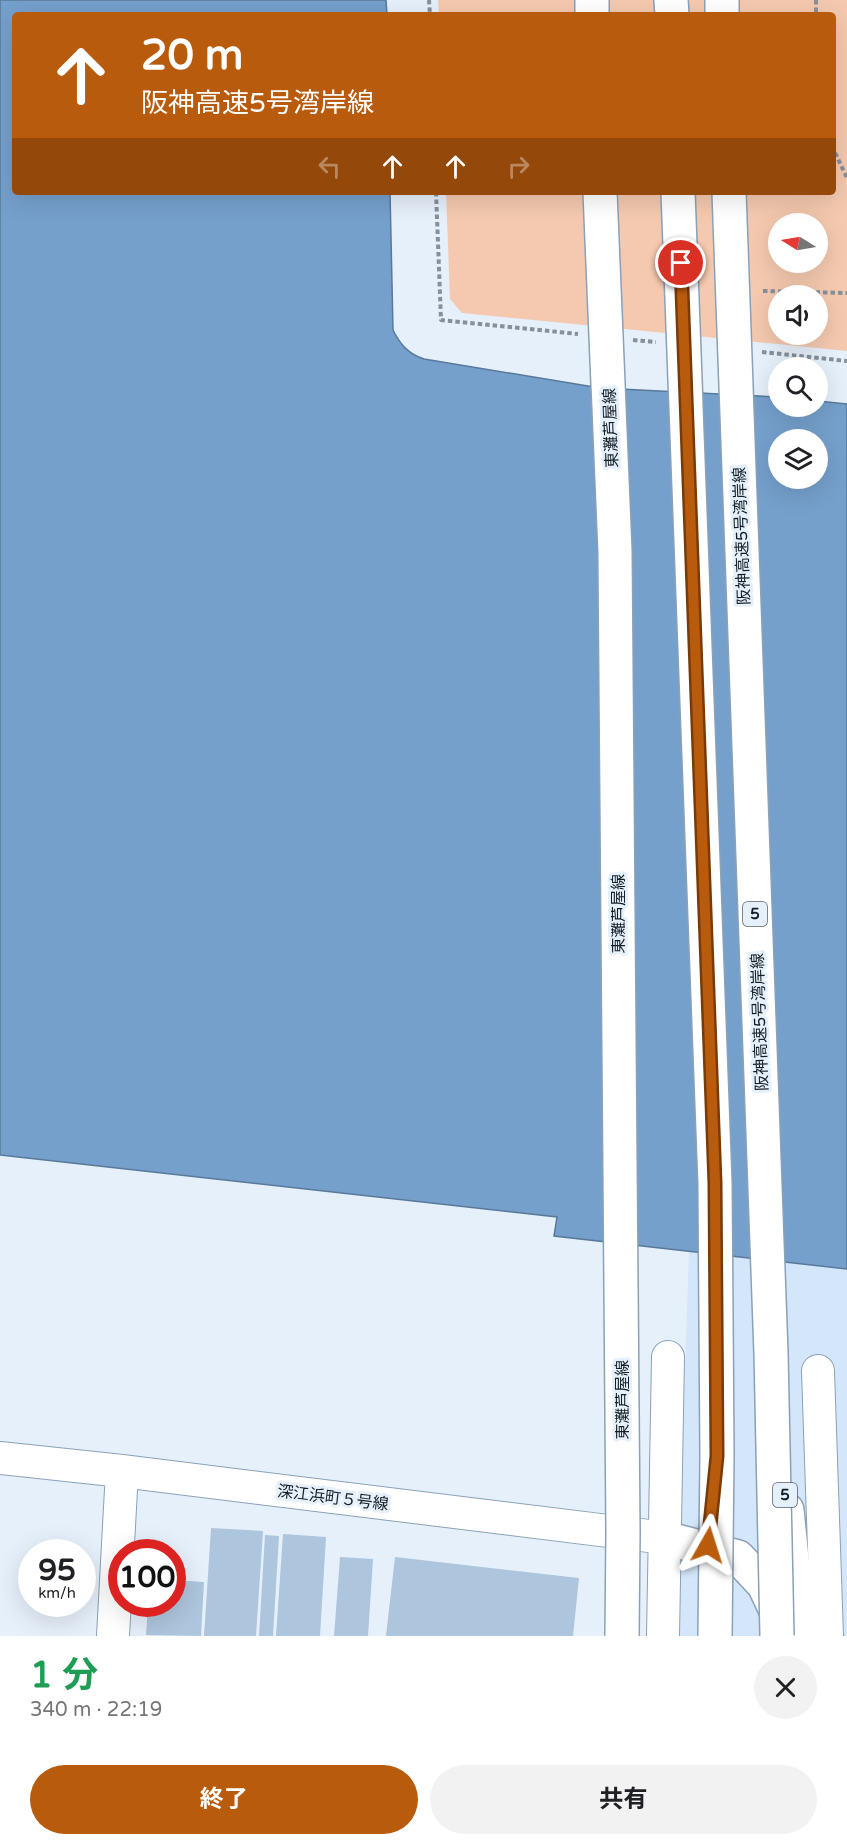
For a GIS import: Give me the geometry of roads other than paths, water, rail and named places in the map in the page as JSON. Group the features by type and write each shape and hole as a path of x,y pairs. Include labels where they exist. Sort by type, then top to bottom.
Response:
{"main road":[{"name":"東灘芦屋線","path":"600,195 615,551 622,1636"},
{"path":"678,195 715,1183 716,1636"},
{"name":"阪神高速5号湾岸線","path":"729,195 771,1353 777,1636"},
{"name":"5","path":"771,1353 800,1636"},
{"path":"698,1636 717,1456"},
{"path":"665,1538 738,1557 764,1585 787,1636"}],"street":[{"path":"663,1636 668,1357"},
{"path":"818,1371 827,1636"},
{"name":"深江浜町５号線","path":"0,1458 665,1538"},
{"path":"113,1636 122,1471"}],"water":[{"path":"0,0 386,0 387,12 12,12 12,195 390,195 393,330 405,348 418,357 600,388 768,396 768,417 828,417 828,402 847,404 847,1269 554,1236 557,1217 0,1155"}]}
